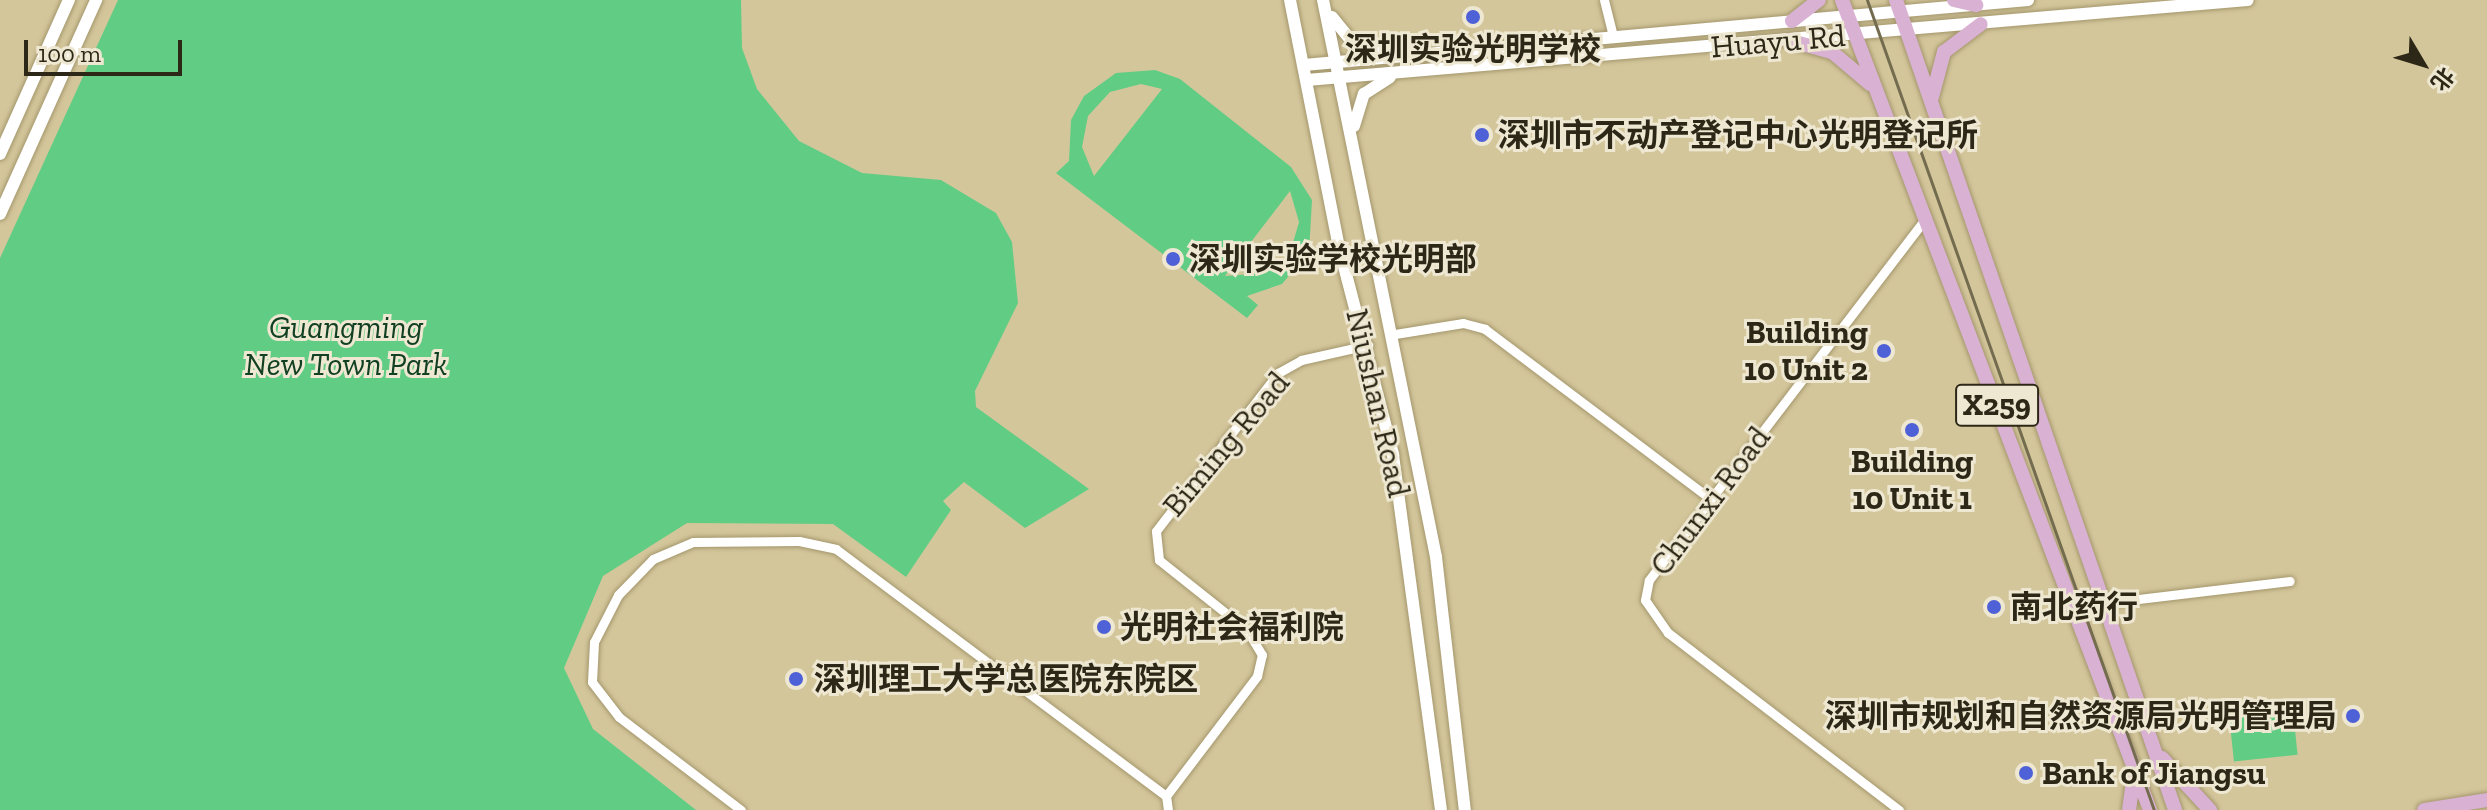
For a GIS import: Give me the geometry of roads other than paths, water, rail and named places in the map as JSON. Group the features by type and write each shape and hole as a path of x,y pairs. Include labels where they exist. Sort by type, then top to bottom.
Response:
{"main road":[{"path":"1792,21 1819,0"},
{"name":"X259","path":"1842,0 2150,810"},
{"path":"1954,0 1976,5"},
{"name":"X259","path":"1898,6 2175,810"},
{"path":"1934,109 1939,61 1956,38 1981,24"},
{"path":"1788,40 1848,62 1880,100"},
{"path":"2156,749 2210,810"},
{"path":"2129,810 2131,755"},
{"path":"2424,810 2487,800"}],"street":[{"path":"0,154 69,0"},
{"path":"0,214 94,4 82,0"},
{"name":"Niushan Road","path":"1290,0 1339,247 1368,345 1404,523 1441,810"},
{"path":"1604,0 1613,37"},
{"name":"Huayu Rd","path":"1304,65 1792,21 1898,6 1976,5 2028,0"},
{"name":"Huayu Rd","path":"1307,80 2248,0"},
{"path":"1324,1 1355,45 1401,56"},
{"name":"Niushan Road","path":"1324,1 1395,334 1436,557 1465,810"},
{"path":"1354,137 1364,94 1404,74"},
{"name":"Chunxi Road","path":"1899,810 1653,618 1645,600 1649,580 1926,218"},
{"path":"1395,334 1463,323 1485,329 1711,499"},
{"name":"Biming Road","path":"1166,796 1257,676 1262,655 1247,630 1159,560 1156,531 1278,373 1301,360 1368,345"},
{"path":"741,810 619,717 592,682 594,642 618,595 653,559 693,542 799,541 836,549 1166,796 1168,810"},
{"path":"2105,603 2290,581"}],"railway":[{"path":"1867,0 2154,810"}],"place":[{"name":"深圳实验光明学校","path":"1473,17"},
{"name":"深圳市不动产登记中心光明登记所","path":"1482,135"},
{"name":"深圳实验学校光明部","path":"1173,259"},
{"name":"Building 10 Unit 2","path":"1884,351"},
{"name":"Building 10 Unit 1","path":"1912,430"},
{"name":"南北药行","path":"1994,607"},
{"name":"光明社会福利院","path":"1104,627"},
{"name":"深圳理工大学总医院东院区","path":"796,679"},
{"name":"深圳市规划和自然资源局光明管理局","path":"2353,716"},
{"name":"Bank of Jiangsu","path":"2026,773"}],"park label":[{"name":"Guangming New Town Park","path":"346,346"}]}
